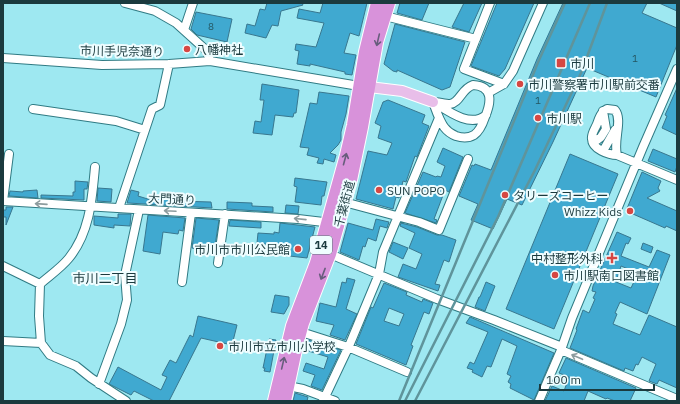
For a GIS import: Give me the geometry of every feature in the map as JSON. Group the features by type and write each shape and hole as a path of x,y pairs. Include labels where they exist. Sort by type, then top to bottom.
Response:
{"highway":[{"name":"千葉街道","path":"274,401 292,326 316,263 344,202 358,148 364,86 365,52 377,3"},
{"name":"千葉街道","path":"284,401 301,332 330,254 333,224 353,125 389,3"}],"main road":[{"path":"364,86 402,91 433,102"}],"street":[{"path":"125,3 154,11 176,23 207,51 210,61"},
{"path":"184,30 193,3"},
{"path":"490,3 464,69 504,84"},
{"path":"488,93 504,84 513,71 543,3"},
{"path":"385,16 476,39"},
{"name":"市川手児奈通り","path":"3,58 102,65 169,64 210,61 364,86"},
{"path":"119,208 152,108 160,105 169,64"},
{"path":"539,401 562,349 572,318 636,163 676,74"},
{"path":"480,85 488,93 490,100 489,107 480,129 474,135 468,137 461,137 447,131 439,118 433,102 453,103 469,86 480,85"},
{"path":"433,102 466,120 477,120 486,114"},
{"path":"453,103 453,108 457,116"},
{"path":"33,109 116,121 145,130"},
{"path":"617,154 615,144 619,118 615,110 611,109 603,111 606,129 601,137 593,143 603,151 613,155 617,154 677,180"},
{"path":"324,399 379,274 383,252 439,118"},
{"path":"603,151 618,124"},
{"path":"3,201 9,154"},
{"path":"344,202 420,222 439,230 468,159"},
{"path":"95,167 91,207 77,247 68,259 40,284 39,316 41,343 50,355 76,366 126,401"},
{"name":"大門通り","path":"3,201 298,219 333,224"},
{"path":"100,384 121,324 127,300 125,275 139,210"},
{"path":"182,282 191,213"},
{"path":"218,263 225,214"},
{"path":"330,254 437,299 494,320 677,399"},
{"path":"3,266 40,284"},
{"path":"301,332 348,347 406,372"},
{"path":"3,341 41,343"},
{"path":"288,386 303,389 324,399 335,401"}],"building":[{"path":"267,3 302,3 303,5 281,11 278,26 272,25 266,38 245,33 247,24 255,26 260,9 265,10"},
{"path":"323,3 367,3 359,36 350,33 344,53 356,55 352,75 310,64 310,66 297,64 299,51 295,50 296,44 316,47 324,23 297,18 299,9 320,13"},
{"path":"400,3 429,3 422,20 397,13"},
{"path":"464,3 482,3 469,32 452,27"},
{"path":"497,3 534,3 505,69 499,76 471,66"},
{"name":"市川駅","path":"563,3 647,3 642,13 677,28 677,45 656,97 587,68 522,205 507,199 493,229 471,220 478,204 459,196 472,165 474,166 475,164 491,170 537,59"},
{"path":"659,3 677,3 677,11"},
{"path":"196,12 232,19 227,42 197,35 191,29"},
{"path":"395,24 465,42 450,87 442,90 397,70 397,72 393,71 384,64"},
{"path":"262,84 299,90 296,113 294,113 293,117 275,115 272,135 253,133 255,121 261,122 264,100 260,100"},
{"path":"677,88 677,135 662,128 667,116 665,115"},
{"path":"319,92 349,96 341,132 341,140 330,153 336,155 334,162 324,159 323,164 317,163 319,158 307,155 309,148 300,147 310,103 317,104"},
{"path":"388,100 425,115 422,123 429,126 417,157 415,156 406,182 403,181 399,198 396,197 393,209 356,199 368,151 387,155 392,143 378,138 381,126 375,123 383,102"},
{"path":"443,148 463,157 449,192 445,190 434,219 437,220 436,223 405,213 423,172 436,177 441,177 445,166 437,162"},
{"path":"653,149 677,159 675,172 648,161"},
{"path":"570,154 618,174 554,329 506,309"},
{"path":"642,172 661,181 658,188 660,191 647,198 677,211 677,231 666,226 665,228 626,211"},
{"path":"295,178 327,182 324,196 322,196 321,205 295,202 297,187 294,186"},
{"path":"75,181 88,182 87,189 84,189 84,200 41,198 41,195 73,196 73,192 75,192"},
{"path":"98,188 112,189 111,202 97,201"},
{"path":"37,190 38,198 9,196 10,191 23,192"},
{"path":"131,190 139,192 138,196 151,200 153,194 159,196 177,197 177,201 211,202 212,208 127,203"},
{"path":"227,202 252,203 252,206 273,207 273,212 227,209"},
{"path":"286,205 299,206 298,214 285,213"},
{"path":"6,207 13,207 6,225 6,217 3,217 3,210 6,210"},
{"path":"118,214 131,214 130,226 114,225 114,228 94,225 94,216 118,218"},
{"path":"148,215 185,218 183,231 179,230 178,234 163,232 160,254 143,251"},
{"path":"196,218 219,220 214,252 192,248"},
{"path":"376,219 389,222 387,228 380,226 376,241 368,238 365,247 363,246 359,260 340,252 348,223 373,230"},
{"path":"230,220 261,222 261,228 229,226"},
{"path":"280,223 315,227 307,258 272,254 273,245 257,243 258,233 279,233"},
{"path":"401,223 456,240 449,262 444,260 435,284 440,285 438,291 398,277 403,264 416,269 422,254 409,248 415,233 400,226"},
{"path":"617,232 631,238 628,244 626,243 621,256 649,267 657,250 670,255 647,314 620,302 615,313 617,314 613,324 640,335 649,315 677,327 677,388 659,380 657,384 649,381 656,364 642,357 638,365 636,364 633,371 625,368 624,371 570,348 583,310 589,313 595,299 593,298 596,292 592,291","holes":["621,266 638,273 631,288 616,282"]},
{"path":"393,242 408,248 403,259 389,252"},
{"path":"643,243 653,247 651,253 641,249"},
{"path":"347,278 355,280 346,309 357,314 345,340 330,335 334,325 316,321 320,303 336,307 342,282 346,283"},
{"path":"486,282 495,286 485,311 475,307"},
{"path":"384,283 407,292 406,295 422,302 423,299 433,303 429,314 424,312 411,345 413,346 406,365 356,344 371,307 373,308","holes":["389,308 404,314 399,326 384,321"]},
{"path":"275,295 289,297 289,305 284,314 271,312"},
{"path":"198,316 237,325 232,345 201,338 169,401 154,401 134,391 131,395 109,384 118,367 161,390 167,377 162,375 170,360 176,363 190,335 193,337"},
{"path":"470,317 554,353 534,400 510,388 511,384 508,382 511,376 507,374 517,346 502,339 491,367 487,366 482,377 472,372 473,370 467,368 470,362 474,364 488,332 466,323"},
{"path":"269,339 276,340 270,372 264,371 265,368 263,368"},
{"path":"308,340 341,350 322,390 311,386 315,375 303,371 306,363 324,369 328,357 305,350"},
{"path":"566,358 636,388 630,401 615,401 606,399 588,391 584,401 545,401 552,386 564,391 569,377 559,373"},
{"path":"295,393 308,397 307,401 293,401"}],"railway":[{"path":"399,401 539,60 565,3"},
{"path":"405,401 498,217 590,3"},
{"path":"415,401 535,170 581,73 607,3"}],"place":[{"name":"八幡神社","path":"187,49"},
{"name":"市川","path":"561,63"},
{"name":"市川警察署市川駅前交番","path":"520,84"},
{"name":"市川駅","path":"538,118"},
{"name":"SUN POPO","path":"379,190"},
{"name":"タリーズコーヒー","path":"505,195"},
{"name":"Whizz Kids","path":"630,211"},
{"name":"市川市市川公民館","path":"298,249"},
{"name":"中村整形外科","path":"612,258"},
{"name":"市川駅南口図書館","path":"555,275"},
{"name":"市川市立市川小学校","path":"220,346"}],"district":[{"name":"市川二丁目","path":"105,278"}]}
